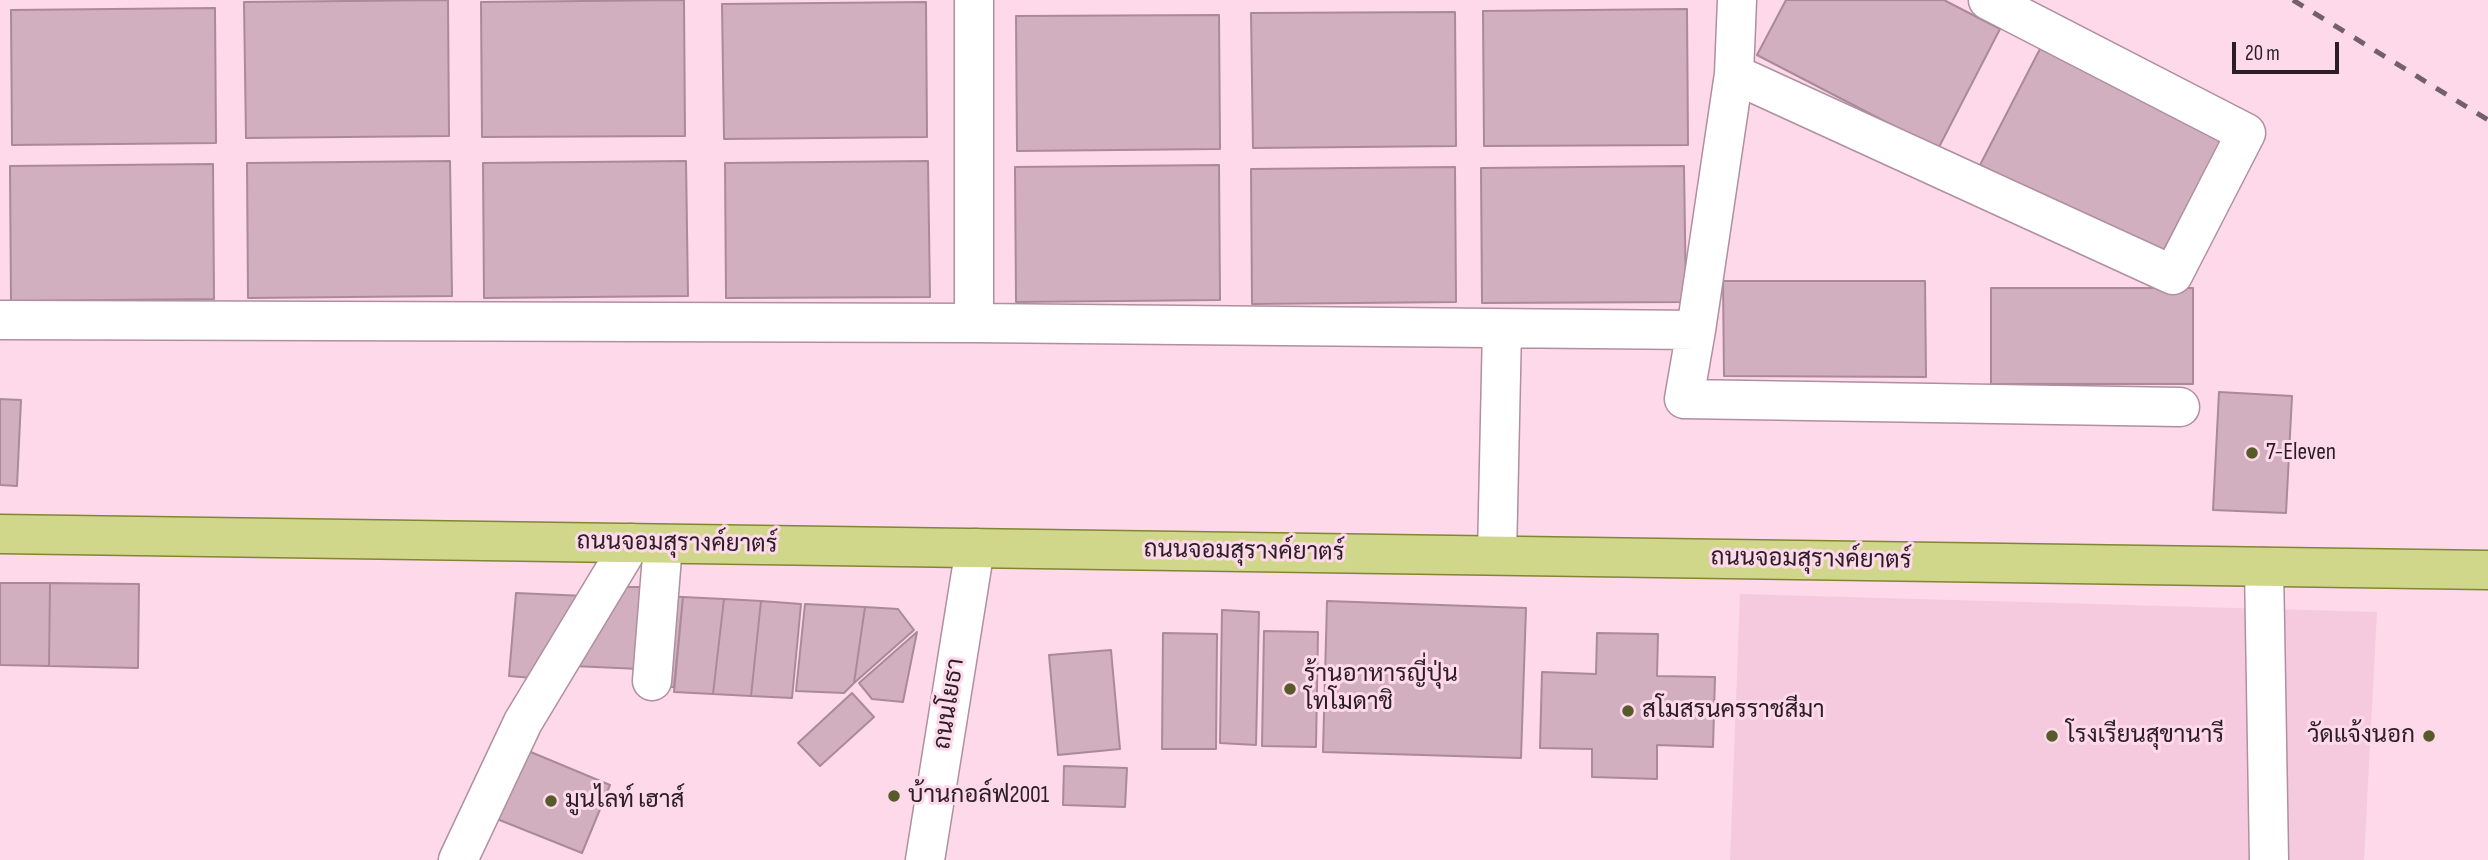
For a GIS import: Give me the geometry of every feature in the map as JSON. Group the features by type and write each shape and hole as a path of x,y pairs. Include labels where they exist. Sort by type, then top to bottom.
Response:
{"main road":[{"name":"ถนนจอมสุรางค์ยาตร์","path":"0,534 2488,570"}],"street":[{"path":"974,0 974,323"},
{"path":"1737,0 1734,74 1684,399 2180,407"},
{"path":"1734,74 2173,275 2246,133 1988,0"},
{"path":"0,320 974,323 1696,330"},
{"path":"1497,555 1502,329"},
{"path":"647,544 652,681"},
{"path":"458,860 523,722 647,544"},
{"name":"ถนนโยธา","path":"925,860 975,548"},
{"path":"2264,567 2269,860"}],"shaded area":[{"name":"โรงเรียนสุขานารี","path":"1740,594 2377,612 2364,860 1730,860"}],"building":[{"path":"448,0 449,136 246,138 244,2"},
{"path":"684,0 685,136 482,137 481,2"},
{"path":"1786,0 1944,0 2000,29 1938,149 1757,55"},
{"path":"926,2 927,137 724,139 722,4"},
{"path":"215,8 216,143 12,145 11,10"},
{"path":"1687,9 1688,145 1484,146 1483,11"},
{"path":"1455,12 1456,146 1253,148 1251,13"},
{"path":"1219,15 1220,149 1017,151 1016,16"},
{"path":"2042,45 2223,138 2160,257 1980,165"},
{"path":"450,161 452,296 248,298 247,163"},
{"path":"686,161 688,296 484,298 483,163"},
{"path":"928,161 930,297 726,298 725,163"},
{"path":"213,164 214,299 11,301 10,166"},
{"path":"1219,165 1220,300 1016,302 1015,167"},
{"path":"1684,166 1686,302 1482,303 1481,168"},
{"path":"1455,167 1456,302 1252,304 1251,169"},
{"path":"1723,281 1925,281 1926,377 1724,376"},
{"path":"1991,288 2193,288 2193,384 1991,384"},
{"name":"7-Eleven","path":"2219,392 2292,396 2286,513 2213,510"},
{"path":"0,399 21,400 17,486 0,485"},
{"path":"0,583 50,583 49,666 0,665"},
{"path":"50,583 139,584 138,668 49,666"},
{"path":"619,587 648,587 640,669 573,666"},
{"path":"516,593 585,596 532,678 509,676"},
{"path":"662,596 683,597 674,687 654,687"},
{"path":"683,597 724,599 713,694 674,692"},
{"path":"724,599 761,601 751,696 713,694"},
{"path":"761,601 801,604 792,698 751,696"},
{"path":"1327,601 1526,608 1521,758 1323,752"},
{"path":"805,604 865,607 854,683 844,693 796,691"},
{"path":"865,607 898,609 914,630 854,683"},
{"path":"1222,610 1259,612 1256,745 1220,743"},
{"name":"ร้านอาหารญี่ปุ่น โทโมดาชิ","path":"1264,631 1318,632 1316,747 1262,746"},
{"path":"917,632 903,702 872,699 859,683"},
{"path":"1163,633 1217,634 1216,749 1162,749"},
{"name":"สโมสรนครราชสีมา","path":"1597,633 1658,634 1657,676 1715,677 1713,747 1657,745 1657,779 1592,777 1592,749 1540,748 1542,672 1596,674"},
{"path":"1111,650 1120,749 1058,755 1049,655"},
{"path":"852,693 874,717 820,766 798,743"},
{"name":"มูนไลท์ เฮาส์","path":"521,748 610,785 582,853 492,817"},
{"path":"1064,766 1127,768 1125,807 1063,805"}],"railway":[{"path":"2293,0 2488,120"}],"place":[{"name":"7-Eleven","path":"2252,453"},
{"name":"ร้านอาหารญี่ปุ่น โทโมดาชิ","path":"1290,689"},
{"name":"สโมสรนครราชสีมา","path":"1628,711"},
{"name":"โรงเรียนสุขานารี","path":"2052,736"},
{"name":"วัดแจ้งนอก","path":"2429,736"},
{"name":"บ้านกอล์ฟ2001","path":"894,796"},
{"name":"มูนไลท์ เฮาส์","path":"551,801"}]}
